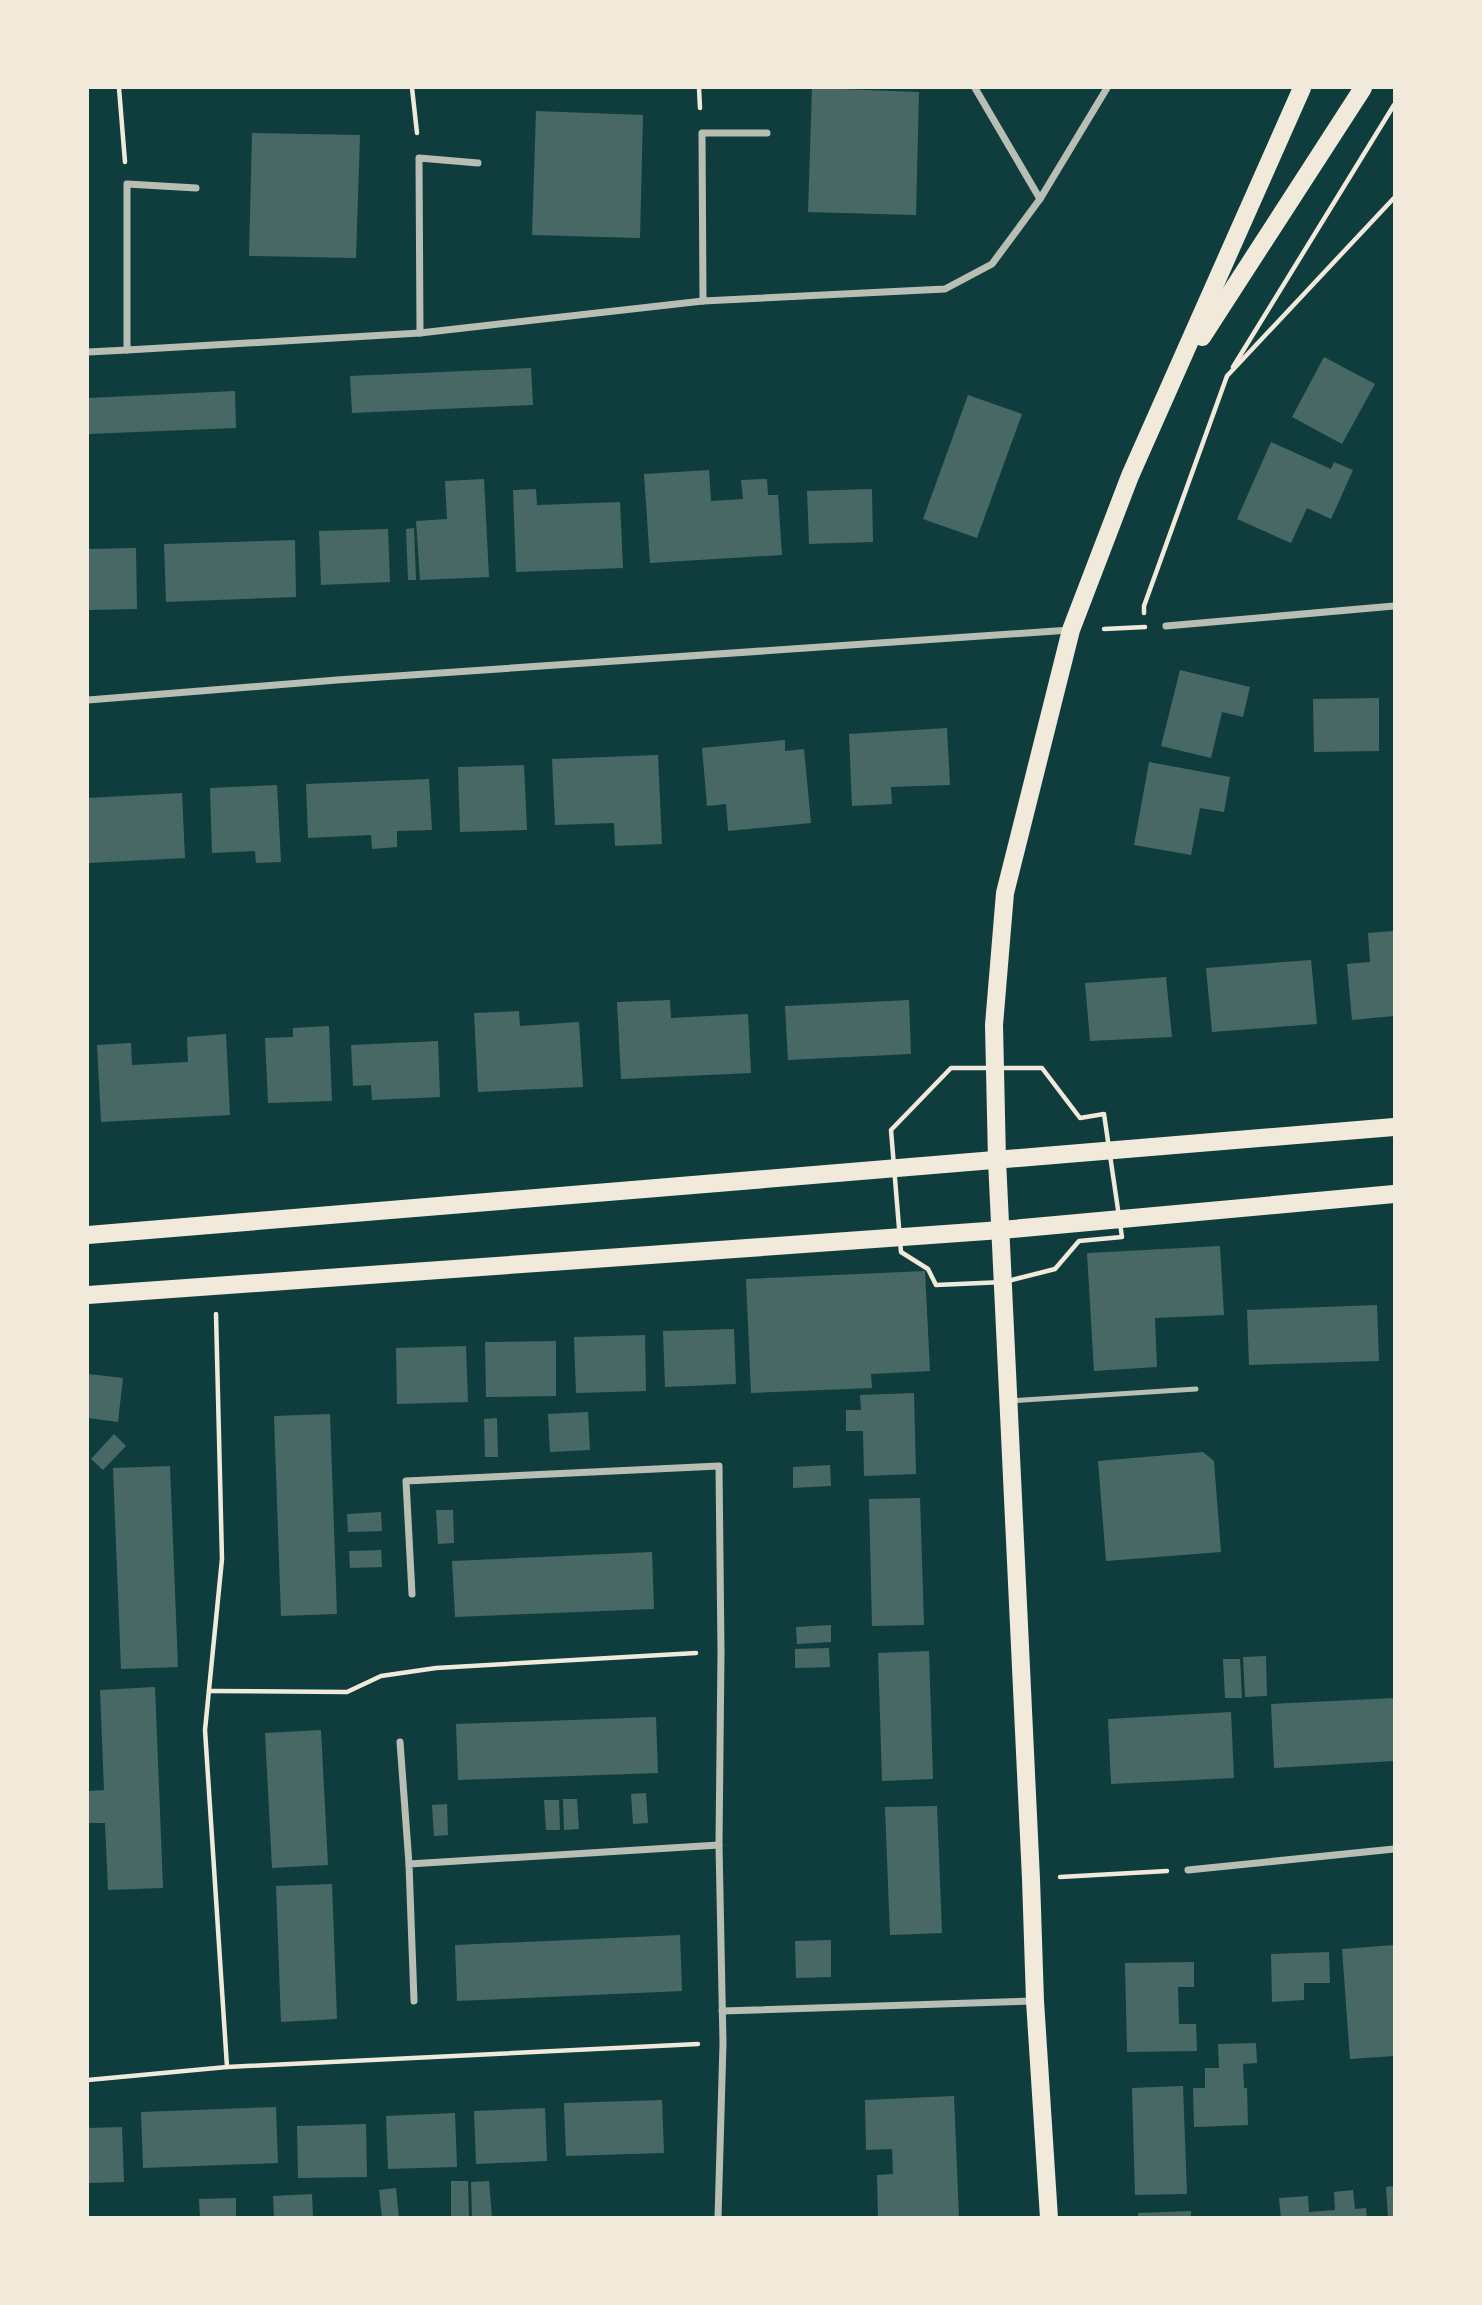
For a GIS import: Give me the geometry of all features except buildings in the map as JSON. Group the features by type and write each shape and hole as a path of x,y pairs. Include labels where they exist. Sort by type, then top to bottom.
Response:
{"main road":[{"path":"1049,2217 1035,2001 997,1160 994,1025 1005,893 1071,630 1130,476 1302,88"},
{"path":"1171,384 1363,88"},
{"path":"88,1235 1395,1127"},
{"path":"88,1295 1001,1230 1395,1194"}],"street":[{"path":"975,88 1041,199"},
{"path":"88,352 421,333 704,301 945,289 992,264 1041,199 1107,88"},
{"path":"704,301 702,133 767,133"},
{"path":"421,333 419,158 478,163"},
{"path":"127,350 127,184 196,188"},
{"path":"1167,626 1395,606"},
{"path":"88,700 351,679 1071,630"},
{"path":"412,1594 405,1481 719,1466 719,1845 723,2043 718,2217"},
{"path":"400,1742 409,1864 414,2001"},
{"path":"409,1864 719,1845"},
{"path":"1188,1870 1395,1849"},
{"path":"722,2011 1035,2001"}],"lane":[{"path":"1009,1401 1196,1389"}],"path":[{"path":"119,88 127,184"},
{"path":"412,88 419,158"},
{"path":"1145,627 1144,606 1227,376 1395,105"},
{"path":"1227,376 1395,198"},
{"path":"1071,630 1167,626"},
{"path":"215,1286 222,1559 205,1730 227,2067"},
{"path":"209,1691 346,1692 381,1676 436,1668 721,1652"},
{"path":"1031,1879 1188,1870"},
{"path":"88,2080 227,2067 723,2043"}]}
